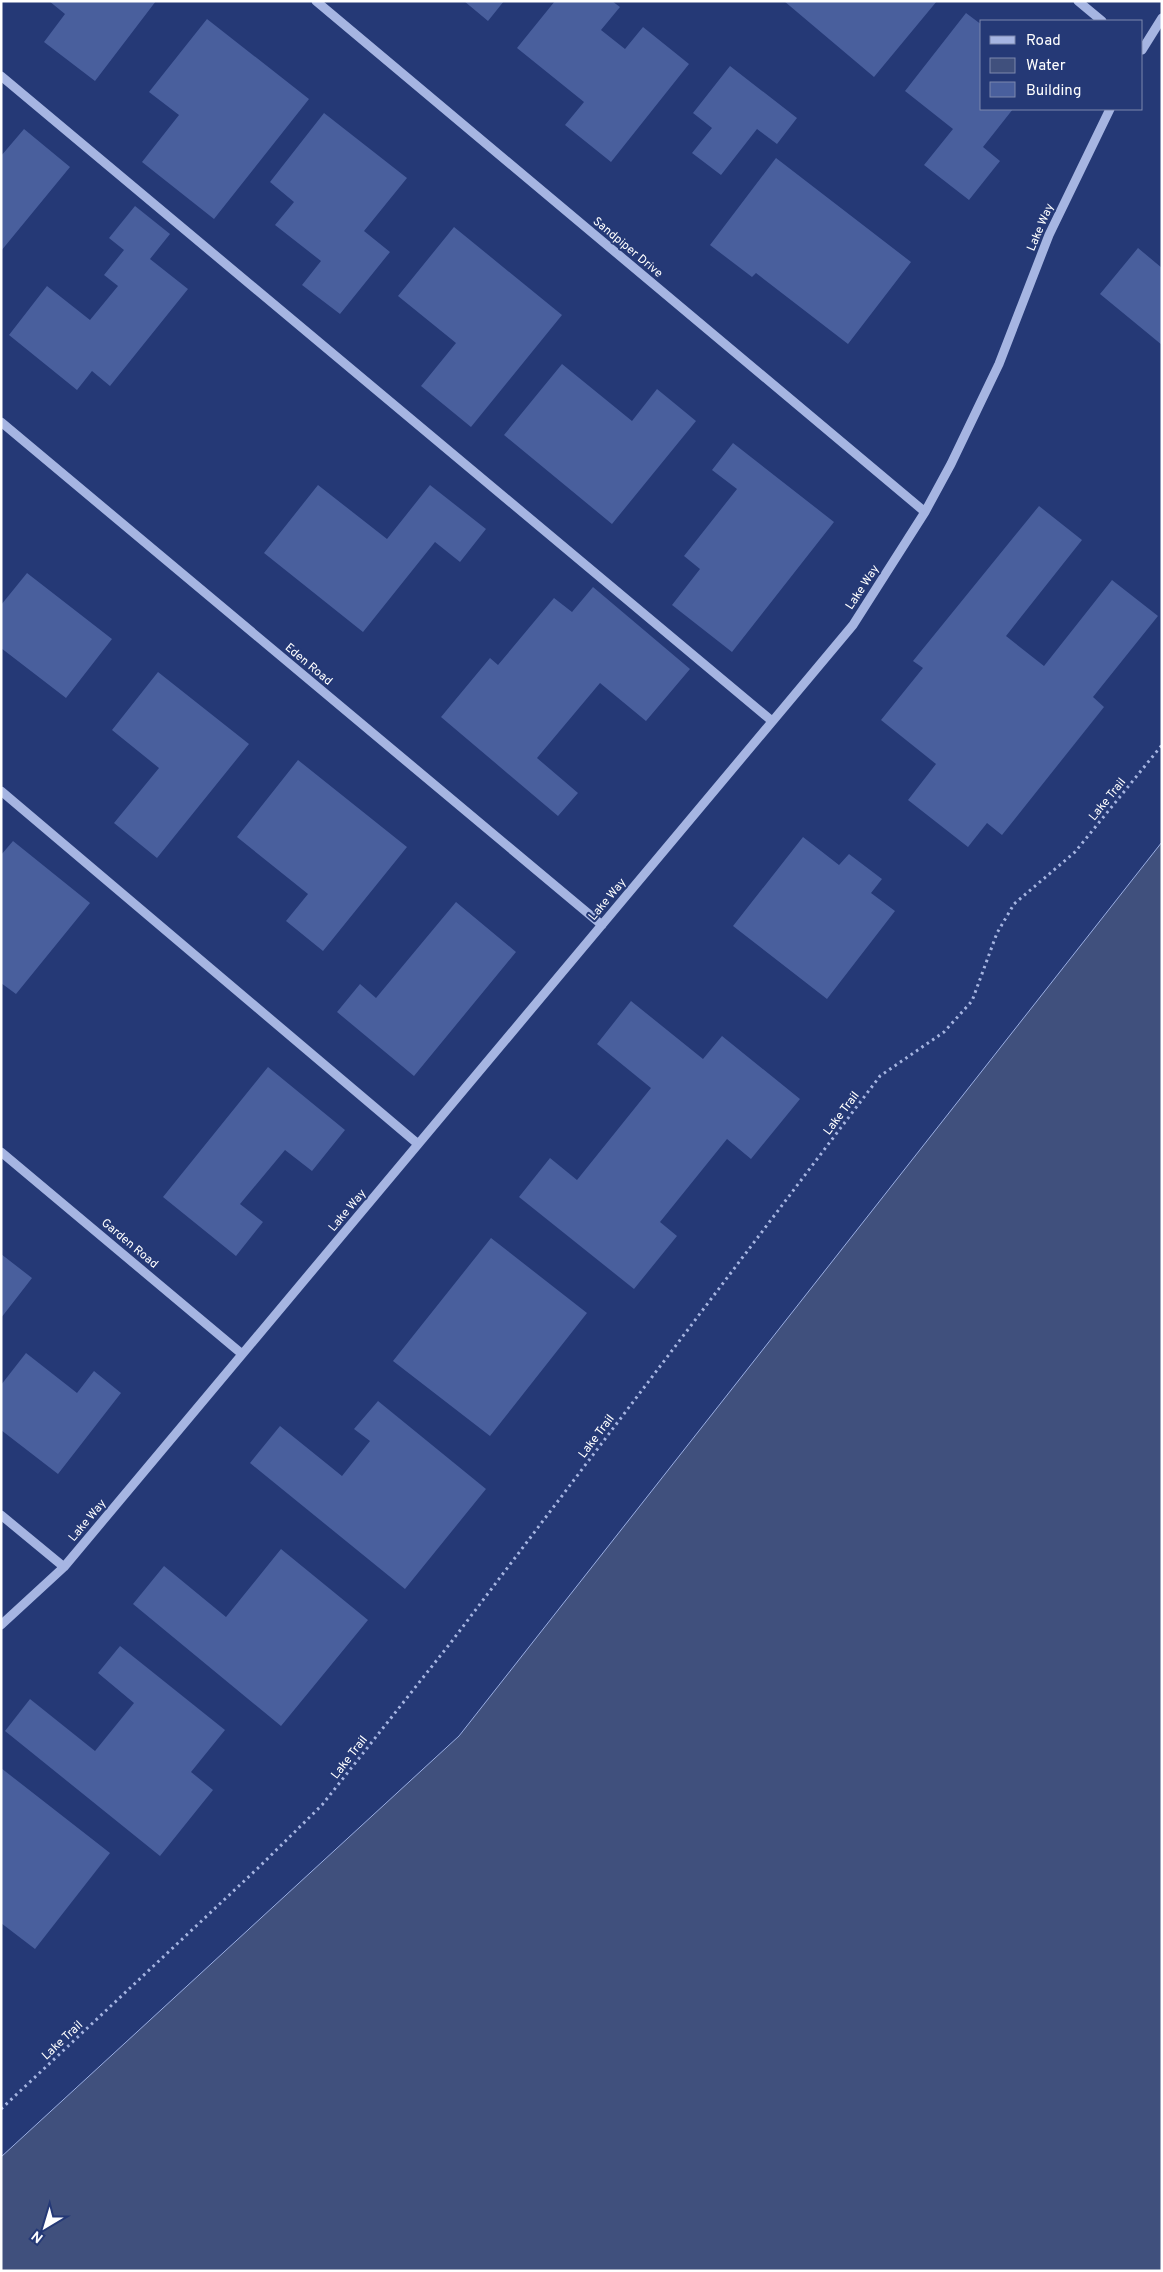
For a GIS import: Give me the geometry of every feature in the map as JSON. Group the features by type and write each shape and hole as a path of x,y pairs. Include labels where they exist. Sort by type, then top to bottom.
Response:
{"street":[{"name":"Sandpiper Drive","path":"316,1 925,512"},
{"path":"1078,1 1101,20"},
{"path":"1143,48 1162,18"},
{"path":"1,76 772,721"},
{"name":"Lake Way","path":"1,1625 64,1568 853,626 925,512 951,464 999,364 1049,235 1110,110"},
{"name":"Eden Road","path":"1,422 602,925"},
{"path":"1,791 418,1144"},
{"name":"Garden Road","path":"1,1152 242,1354"},
{"path":"1,1515 64,1568"}],"path":[{"name":"Lake Trail","path":"1,2109 258,1868 322,1805 452,1641 880,1076 944,1032 972,1001 997,934 1014,904 1075,852 1162,745"}],"water":[{"path":"1162,842 1162,2271 1,2271 1,2157 459,1736"}],"building":[{"path":"49,1 156,1 95,81 44,42 65,14"},
{"path":"464,1 504,1 488,21"},
{"path":"555,1 612,1 620,7 601,30 625,49 643,27 689,64 611,162 565,125 584,102 517,48"},
{"path":"784,1 937,1 874,77"},
{"path":"966,13 980,24 980,110 1012,110 983,147 1000,161 969,200 924,165 953,129 905,91"},
{"path":"207,19 309,99 214,219 142,162 179,115 149,92"},
{"path":"730,66 797,118 777,144 757,129 721,175 692,153 712,128 693,113"},
{"path":"324,113 407,178 364,231 390,252 340,314 302,285 321,261 275,225 294,202 270,182"},
{"path":"24,129 70,167 1,251 1,156"},
{"path":"776,158 911,262 848,344 756,273 752,277 710,245"},
{"path":"135,206 170,234 150,259 188,289 110,386 92,371 77,390 9,335 47,286 90,320 118,286 104,275 124,250 109,238"},
{"path":"454,227 562,315 471,427 421,386 456,343 398,296"},
{"path":"1138,248 1162,268 1162,345 1100,294"},
{"path":"562,364 632,421 657,389 696,421 612,524 504,435"},
{"path":"733,443 834,522 732,652 672,605 700,569 684,556 737,489 712,470"},
{"path":"318,485 387,539 430,485 486,529 460,562 435,542 363,632 264,553"},
{"path":"1039,506 1082,540 1006,636 1044,666 1112,580 1158,616 1093,697 1104,707 1002,835 987,823 968,847 908,800 936,764 881,720 923,668 913,661"},
{"path":"27,573 112,639 66,698 1,648 1,605"},
{"path":"593,587 690,669 646,721 600,683 537,758 578,793 558,816 441,717 490,658 498,665 554,598 572,612"},
{"path":"158,672 249,744 157,858 114,823 159,768 112,730"},
{"path":"298,760 407,847 323,951 286,921 308,894 237,837"},
{"path":"803,837 839,865 849,854 882,879 871,893 895,911 827,999 733,926"},
{"path":"13,841 90,903 16,994 1,983 1,855"},
{"path":"456,902 516,952 414,1076 337,1012 360,984 376,998"},
{"path":"631,1001 703,1059 722,1036 800,1099 751,1159 727,1139 660,1222 677,1236 634,1289 519,1197 550,1158 577,1180 651,1088 597,1044"},
{"path":"268,1067 345,1130 312,1171 285,1150 240,1204 263,1222 236,1256 163,1197"},
{"path":"491,1238 587,1313 490,1436 393,1361"},
{"path":"1,1254 32,1278 1,1318"},
{"path":"26,1353 77,1393 94,1371 121,1393 58,1474 1,1430 1,1385"},
{"path":"378,1401 486,1489 405,1589 250,1463 280,1426 342,1476 370,1441 354,1429"},
{"path":"281,1549 368,1620 281,1726 133,1604 164,1566 226,1617"},
{"path":"120,1646 225,1730 191,1772 213,1790 160,1856 5,1731 30,1699 95,1751 134,1703 98,1673"},
{"path":"1,1768 110,1853 35,1949 1,1923"}]}
